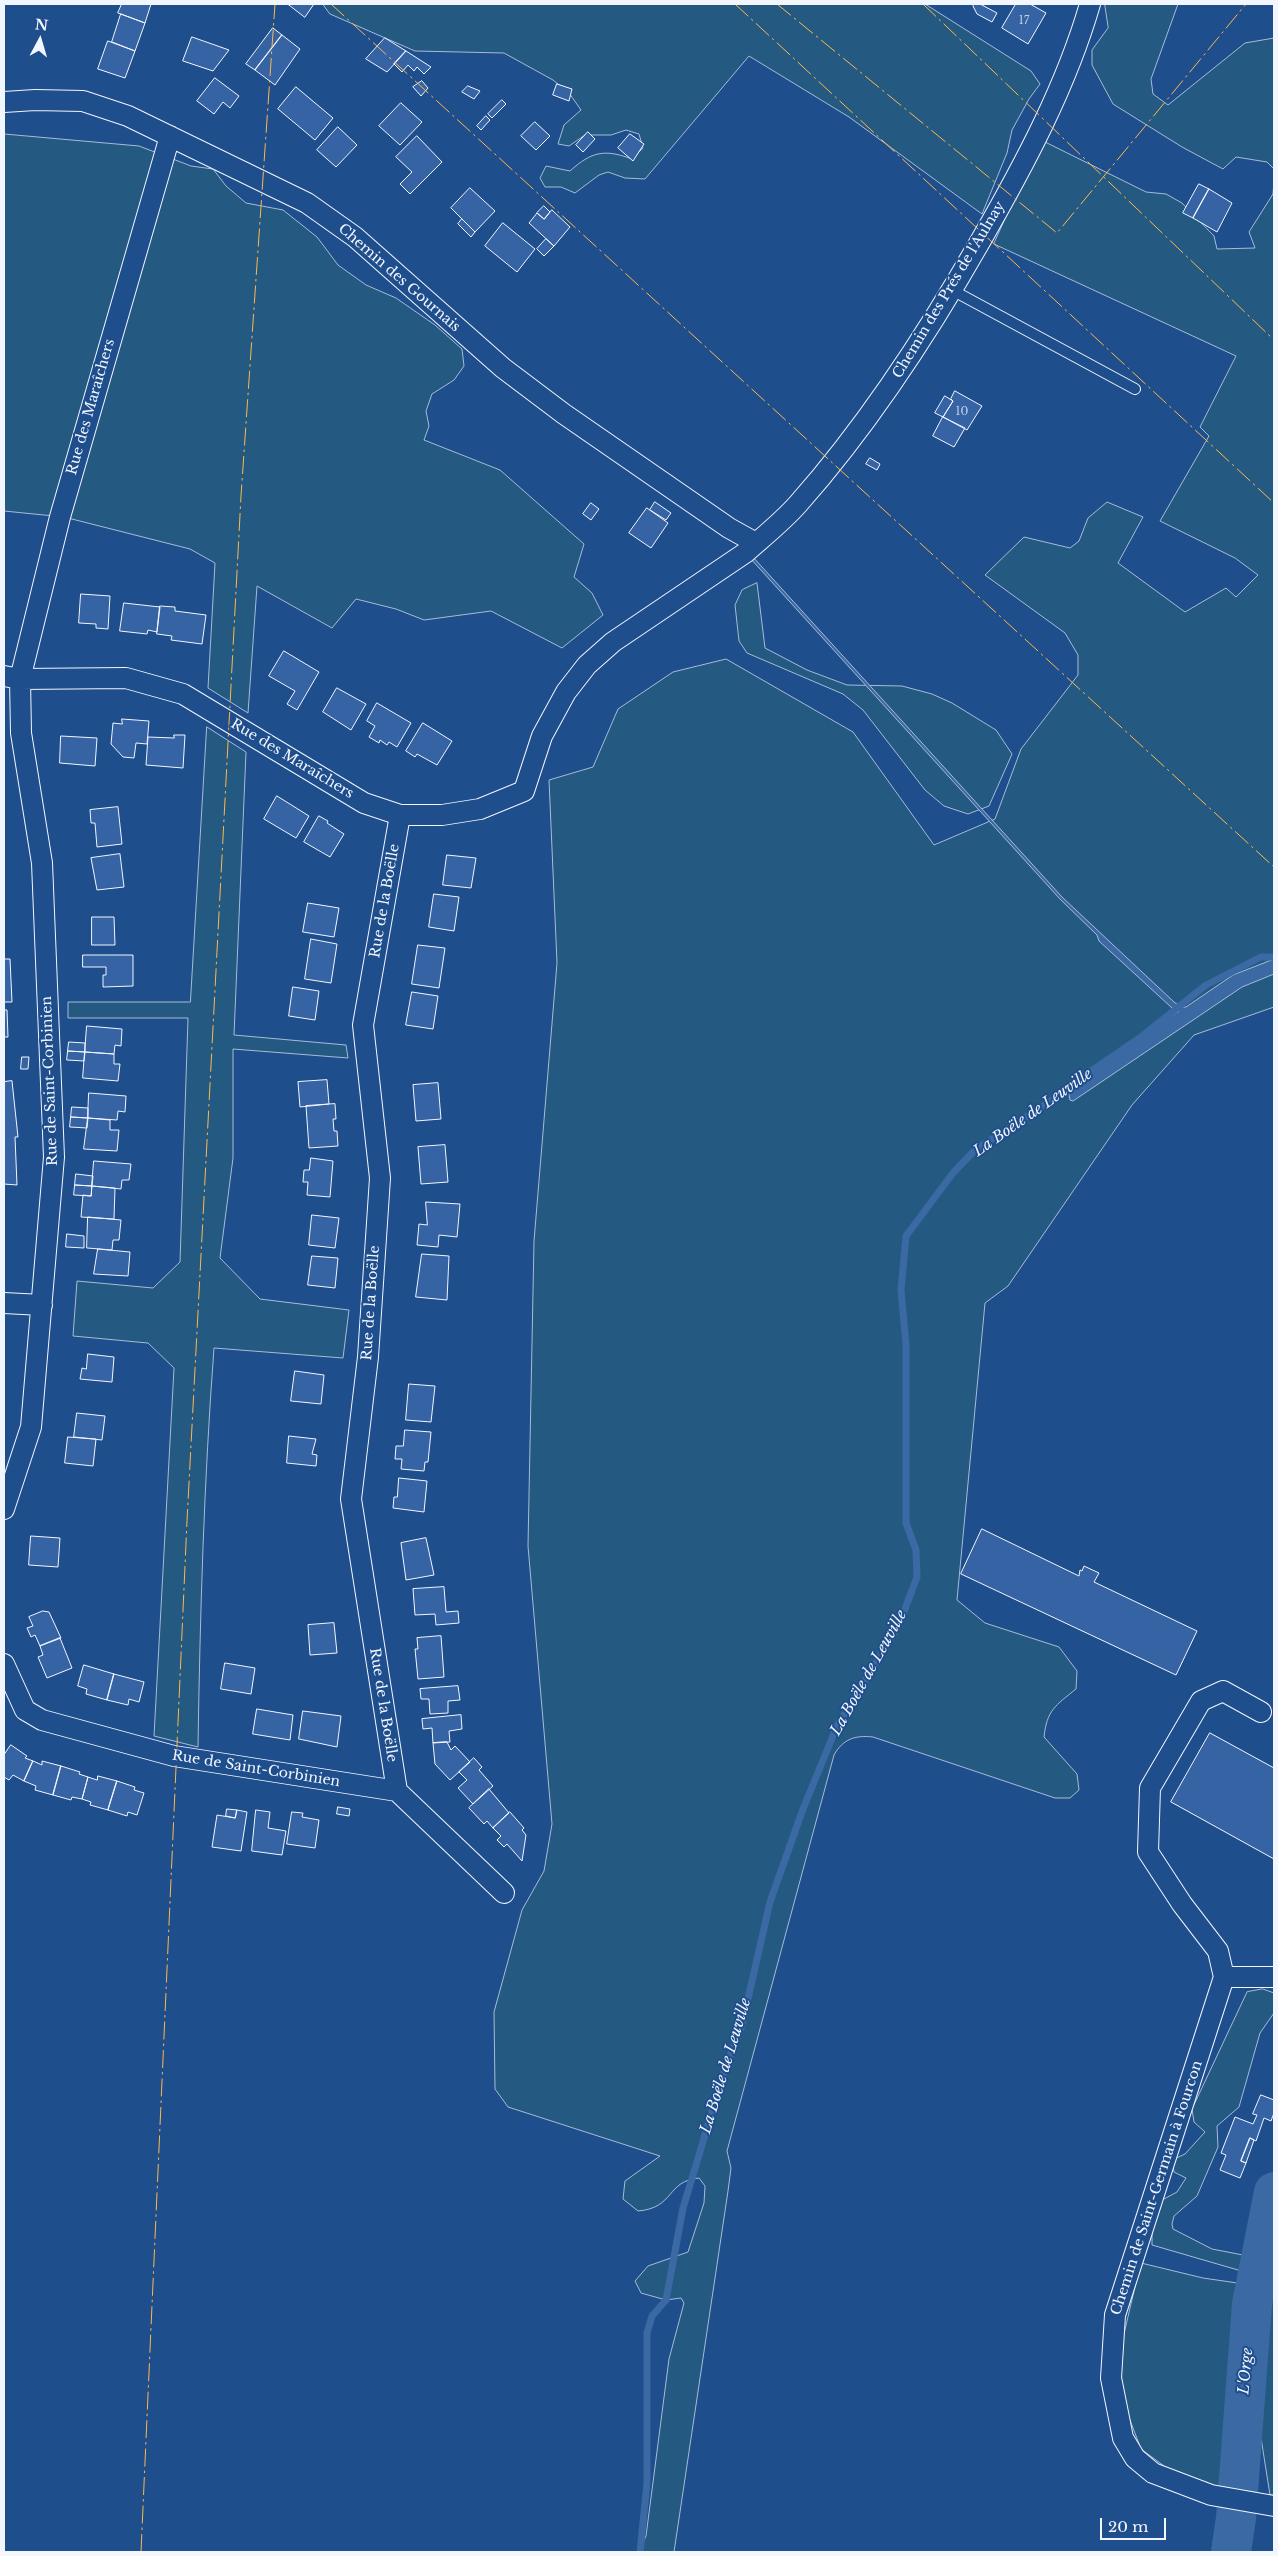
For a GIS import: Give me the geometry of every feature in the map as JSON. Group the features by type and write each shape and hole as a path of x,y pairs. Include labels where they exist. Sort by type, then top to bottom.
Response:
{"street":[{"name":"Chemin des Prés de l'Aulnay","path":"480,808 524,791 542,736 566,692 588,665 613,642 756,544 797,504 876,407 952,290 1019,174 1059,90 1090,4"},
{"name":"Chemin des Gournais","path":"4,102 35,100 83,101 128,116 307,204 355,237 510,374 626,457 729,528 756,544"},
{"name":"Rue des Maraîchers","path":"170,136 12,678 126,678 184,694 364,803 400,815 442,815 480,808"},
{"name":"Rue de Saint-Corbinien","path":"4,1509 31,1428 54,1157 42,863 12,678"},
{"name":"Rue de la Boëlle","path":"397,1791 351,1500 368,1357 380,1178 363,1025 400,815"},
{"path":"4,1303 42,1305"},
{"name":"Rue de Saint-Corbinien","path":"4,1664 25,1710 42,1720 174,1756 397,1791"},
{"path":"1262,1712 1223,1691 1201,1700 1150,1788 1148,1852 1182,1904 1218,1951 1224,1977 1274,1977"},
{"path":"397,1791 504,1892"},
{"name":"Chemin de Saint-Germain à Fourcon","path":"1224,1977 1115,2315 1111,2378 1116,2411 1123,2438 1135,2458 1153,2473 1210,2495 1271,2506"}],"lane":[{"path":"952,290 1135,389"}],"shaded area":[{"path":"323,4 925,4 1031,71 1040,84 1029,99 1012,130 1007,153 982,214 849,117 749,56 645,179 625,178 608,172 599,175 575,193 561,187 545,187 540,178 546,166 570,171 585,159 606,153 632,159 643,148 639,134 626,130 611,135 585,135 569,146 558,144 564,125 581,110 569,93 553,80 504,53 415,51 330,14"},
{"path":"1105,4 1178,4 1151,79 1153,94 1168,105 1245,43 1274,38 1274,169 1267,162 1236,157 1223,169 1182,147 1113,104 1092,65 1092,50 1108,28"},
{"path":"4,134 139,146 191,166 213,169 226,186 246,203 283,210 317,237 338,265 366,285 396,298 435,325 462,349 464,366 454,380 432,394 426,411 429,426 424,440 500,470 584,544 574,577 592,593 603,615 562,648 491,611 424,620 396,609 356,599 332,628 257,586 248,713 208,688 215,563 190,549 64,517 4,511"},
{"path":"1041,140 1146,192 1166,194 1182,203 1214,236 1217,249 1255,248 1249,232 1273,194 1274,180 1274,1007 1194,1035 1132,1105 1008,1286 985,1303 957,1600 985,1623 1059,1647 1077,1671 1076,1689 1053,1709 1047,1720 1044,1737 1077,1774 1079,1790 1070,1798 1055,1798 873,1737 850,1739 841,1745 834,1755 727,2151 731,2168 728,2191 674,2552 638,2552 646,2536 669,2359 684,2303 681,2298 666,2300 641,2293 635,2281 648,2266 688,2252 704,2203 705,2186 699,2178 688,2180 658,2205 650,2209 638,2211 623,2199 625,2181 660,2156 508,2107 495,2089 494,2012 522,1910 544,1871 552,1824 528,1546 534,1241 557,963 549,780 593,767 618,709 673,672 726,659 853,732 934,845 995,819 1021,749 1078,675 1078,655 1065,633 985,575 1024,537 1070,548 1079,541 1088,518 1107,502 1143,517 1118,563 1185,612 1226,588 1236,597 1258,575 1235,558 1160,521 1209,436 1200,427 1236,356 994,244"},
{"path":"752,556 1062,897 1174,1002 1181,1007 1186,1007 1233,975 1274,959 1274,974 1242,987 1073,1101 1070,1100 1068,1090 1073,1083 1179,1011 1172,1008 1099,941 1097,935 1060,899 750,558"},
{"path":"757,583 765,648 807,670 847,685 902,686 932,694 952,703 996,730 1012,754 989,806 968,814 944,806 925,790 863,710 843,694 747,653 739,641 735,605 742,590"},
{"path":"207,727 246,752 234,1035 346,1045 348,1058 233,1049 233,1158 220,1258 260,1299 349,1310 343,1358 214,1348 203,1548 198,1747 154,1736 174,1368 148,1343 73,1336 77,1281 153,1288 180,1262 188,1018 68,1018 68,1002 190,1002"},
{"path":"1263,1989 1274,1993 1274,2013 1260,2033 1239,2107 1217,2126 1218,2147 1197,2196 1174,2216 1172,2224 1173,2229 1212,2249 1243,2255 1274,2254 1274,2495 1270,2495 1255,2400 1271,2306 1269,2279 1152,2245 1152,2216 1162,2200 1177,2192 1186,2178 1174,2172 1172,2160 1185,2154 1205,2132 1194,2122 1192,2109 1247,1992"},
{"path":"1141,2263 1203,2278 1258,2286 1236,2389 1237,2494 1190,2485 1141,2449 1122,2399 1121,2347"}],"building":[{"path":"122,4 151,4 145,23 118,13"},
{"path":"288,4 314,4 305,17"},
{"path":"980,4 997,13 992,22 977,14 973,6"},
{"path":"1016,4 1030,4 1046,13 1028,44 1002,28"},
{"path":"121,14 145,23 135,51 112,42"},
{"path":"273,28 282,35 255,70 246,64"},
{"path":"282,35 300,49 275,85 255,70"},
{"path":"192,37 229,50 213,71 183,61"},
{"path":"385,38 406,51 387,72 366,59"},
{"path":"108,41 135,51 125,78 98,69"},
{"path":"406,51 431,67 424,74 417,67 414,71 408,65 402,72 394,64"},
{"path":"215,78 239,96 230,108 223,102 214,114 197,101"},
{"path":"422,81 428,88 421,96 413,87"},
{"path":"557,84 572,89 569,101 553,95"},
{"path":"468,86 480,91 474,99 462,92"},
{"path":"296,87 333,118 315,140 278,109"},
{"path":"502,100 506,104 492,118 488,114"},
{"path":"401,103 422,122 400,145 379,126"},
{"path":"486,116 490,120 481,130 477,126"},
{"path":"535,122 550,136 536,150 521,136"},
{"path":"338,127 357,145 336,167 317,150"},
{"path":"588,132 595,139 583,152 576,145"},
{"path":"630,134 644,144 633,161 618,148"},
{"path":"417,136 442,162 410,194 400,184 412,172 396,157"},
{"path":"1199,184 1209,189 1193,218 1183,213"},
{"path":"470,188 495,211 475,232 451,208"},
{"path":"1209,189 1232,203 1217,232 1193,218"},
{"path":"544,206 550,212 544,219 537,213"},
{"path":"552,210 570,227 554,246 529,223 537,213 544,219"},
{"path":"462,219 475,232 471,237 458,224"},
{"path":"503,223 535,249 517,272 485,246"},
{"path":"546,239 554,246 544,256 537,249"},
{"path":"955,391 982,406 967,430 943,417 953,401 951,399"},
{"path":"945,396 953,401 943,417 935,413"},
{"path":"943,417 965,428 954,447 933,436"},
{"path":"870,458 880,464 877,470 866,464"},
{"path":"655,502 671,513 666,520 650,510"},
{"path":"591,503 599,509 591,520 583,514"},
{"path":"647,508 668,523 651,548 629,533"},
{"path":"81,594 110,596 108,629 96,628 96,624 79,623"},
{"path":"124,603 160,607 157,632 148,630 147,634 120,631"},
{"path":"160,606 175,607 175,611 206,615 202,644 171,640 172,636 157,634"},
{"path":"284,651 319,672 297,710 287,704 295,691 269,676"},
{"path":"337,688 366,704 351,730 323,712"},
{"path":"377,703 411,723 397,747 389,742 387,745 380,740 379,743 369,737 375,726 367,721"},
{"path":"122,719 149,721 147,744 136,743 134,758 123,757 111,744 113,723 122,724"},
{"path":"423,723 452,741 437,765 417,754 415,757 406,751"},
{"path":"174,735 185,735 183,768 146,765 148,737 174,738"},
{"path":"61,736 97,738 95,766 60,763"},
{"path":"277,796 309,816 296,838 264,819"},
{"path":"118,807 122,844 97,847 95,823 91,823 90,810"},
{"path":"319,816 344,834 330,857 304,842"},
{"path":"120,854 124,887 97,890 91,858"},
{"path":"447,855 476,858 471,888 443,885"},
{"path":"434,894 459,897 454,931 429,927"},
{"path":"308,903 339,908 334,937 303,932"},
{"path":"92,917 114,917 115,945 92,945"},
{"path":"311,939 337,944 331,983 305,979"},
{"path":"418,945 445,948 439,988 412,984"},
{"path":"83,955 133,955 133,986 103,987 103,975 106,975 106,967 83,967"},
{"path":"4,959 10,959 12,1002 4,1002"},
{"path":"293,987 319,991 315,1020 289,1016"},
{"path":"412,992 438,996 433,1029 406,1025"},
{"path":"4,1010 7,1010 8,1037 4,1037"},
{"path":"87,1026 122,1029 121,1046 115,1045 114,1054 85,1052"},
{"path":"69,1042 85,1043 85,1052 68,1051"},
{"path":"68,1051 85,1052 84,1061 67,1060"},
{"path":"85,1052 114,1054 114,1064 120,1064 118,1081 83,1078"},
{"path":"22,1057 29,1057 28,1069 21,1069"},
{"path":"327,1080 329,1104 300,1107 298,1082"},
{"path":"12,1081 18,1137 15,1137 17,1185 4,1184 4,1082"},
{"path":"438,1083 441,1119 416,1121 413,1085"},
{"path":"89,1093 126,1096 125,1112 118,1111 117,1120 88,1118"},
{"path":"335,1104 336,1119 333,1119 334,1131 337,1131 338,1146 309,1148 306,1106"},
{"path":"72,1107 88,1108 88,1118 71,1117"},
{"path":"71,1117 88,1118 87,1128 70,1127"},
{"path":"88,1118 110,1120 110,1130 119,1130 117,1151 84,1149"},
{"path":"445,1145 448,1182 421,1184 418,1147"},
{"path":"311,1158 333,1161 330,1197 307,1195 308,1182 303,1182 304,1170 309,1170"},
{"path":"94,1161 131,1164 129,1180 122,1180 121,1189 92,1186"},
{"path":"76,1174 93,1176 92,1186 75,1185"},
{"path":"75,1185 92,1186 91,1196 74,1195"},
{"path":"92,1186 115,1188 114,1219 81,1217 83,1195 91,1196"},
{"path":"426,1202 460,1204 457,1237 439,1235 438,1247 417,1245 419,1224 427,1225"},
{"path":"312,1215 339,1218 335,1248 309,1245"},
{"path":"88,1217 121,1220 119,1240 113,1240 112,1250 87,1248"},
{"path":"67,1234 84,1236 84,1248 66,1247"},
{"path":"98,1249 130,1252 128,1276 94,1274"},
{"path":"422,1254 449,1256 447,1300 416,1297"},
{"path":"312,1256 338,1258 335,1288 308,1285"},
{"path":"88,1354 114,1357 112,1382 80,1379 82,1368 86,1369"},
{"path":"295,1371 324,1375 321,1404 291,1401"},
{"path":"409,1384 435,1386 431,1422 406,1420"},
{"path":"77,1413 105,1416 102,1440 74,1437"},
{"path":"405,1430 431,1432 428,1462 425,1462 424,1471 401,1469 402,1459 395,1459 396,1446 403,1446"},
{"path":"289,1436 316,1439 312,1454 317,1455 316,1466 287,1463"},
{"path":"68,1437 96,1439 93,1466 65,1463"},
{"path":"399,1478 427,1481 424,1512 393,1508 394,1497 397,1497"},
{"path":"982,1529 1079,1576 1080,1570 1082,1571 1084,1566 1099,1573 1094,1582 1197,1631 1176,1675 961,1574"},
{"path":"31,1536 60,1538 58,1567 29,1565"},
{"path":"426,1538 434,1575 406,1580 401,1543"},
{"path":"444,1587 446,1612 458,1611 459,1623 436,1625 435,1614 415,1615 413,1589"},
{"path":"43,1611 49,1612 61,1638 40,1646 35,1635 31,1637 27,1628 33,1626 29,1617"},
{"path":"334,1623 337,1653 310,1655 308,1625"},
{"path":"441,1636 444,1677 418,1679 415,1649 418,1649 417,1638"},
{"path":"60,1638 72,1668 47,1678 38,1657 43,1655 40,1646"},
{"path":"225,1663 255,1668 251,1694 221,1689"},
{"path":"84,1665 114,1674 107,1700 86,1694 87,1689 78,1686"},
{"path":"114,1674 144,1682 139,1702 129,1699 128,1705 107,1700"},
{"path":"458,1686 460,1700 448,1701 448,1713 430,1714 429,1699 421,1699 420,1689"},
{"path":"257,1709 293,1715 290,1740 253,1734"},
{"path":"303,1711 341,1716 337,1747 299,1739"},
{"path":"461,1715 462,1729 449,1731 450,1742 433,1743 432,1728 423,1729 422,1719"},
{"path":"1210,1733 1274,1768 1274,1859 1171,1802"},
{"path":"447,1742 451,1750 455,1746 470,1762 450,1780 435,1764 433,1743"},
{"path":"11,1745 27,1756 25,1758 33,1761 24,1781 13,1775 9,1780 4,1777 4,1755"},
{"path":"474,1758 482,1767 479,1770 493,1786 473,1804 458,1788 467,1780 459,1772"},
{"path":"33,1761 42,1765 42,1761 61,1766 53,1795 35,1790 36,1786 24,1781"},
{"path":"61,1766 80,1772 79,1774 88,1777 82,1799 72,1797 71,1800 53,1795"},
{"path":"98,1776 117,1781 108,1810 90,1805 91,1802 82,1799 88,1777 97,1780"},
{"path":"117,1781 135,1787 134,1790 144,1793 137,1815 128,1812 127,1816 108,1810"},
{"path":"489,1789 509,1813 493,1828 487,1821 484,1824 469,1808"},
{"path":"338,1807 350,1809 349,1816 337,1814"},
{"path":"227,1809 237,1810 235,1818 226,1816"},
{"path":"237,1810 247,1812 241,1851 212,1847 217,1815 235,1818"},
{"path":"256,1810 270,1812 268,1828 286,1831 282,1855 252,1851"},
{"path":"292,1812 303,1813 302,1817 319,1820 315,1848 287,1844"},
{"path":"510,1812 524,1828 522,1830 526,1835 522,1861 507,1844 504,1847 497,1840 501,1836 493,1828"},
{"path":"1261,2095 1274,2100 1274,2113 1271,2121 1264,2118 1256,2141 1250,2138 1241,2161 1246,2163 1240,2178 1220,2170 1226,2155 1221,2153 1235,2117 1253,2124 1257,2115 1253,2114"},
{"path":"1250,2138 1254,2140 1246,2163 1241,2161"}],"waterway":[{"name":"La Boële de Leuville","path":"640,2552 647,2483 647,2333 652,2316 666,2300 683,2208 724,2072 742,2025 770,1902 803,1809 837,1726 899,1625 917,1577 916,1550 906,1523 906,1345 901,1290 906,1236 953,1173 975,1150 1068,1090 1081,1078 1141,1037 1206,985 1261,957 1274,957"},
{"name":"L'Orge","path":"1231,2552 1236,2518 1252,2304 1274,2192"}],"power":[{"path":"141,2552 187,1521 241,496 275,4"},
{"path":"331,4 1274,867"},
{"path":"735,4 1274,503"},
{"path":"777,4 1057,233 1246,4"},
{"path":"923,4 1274,340"}]}
